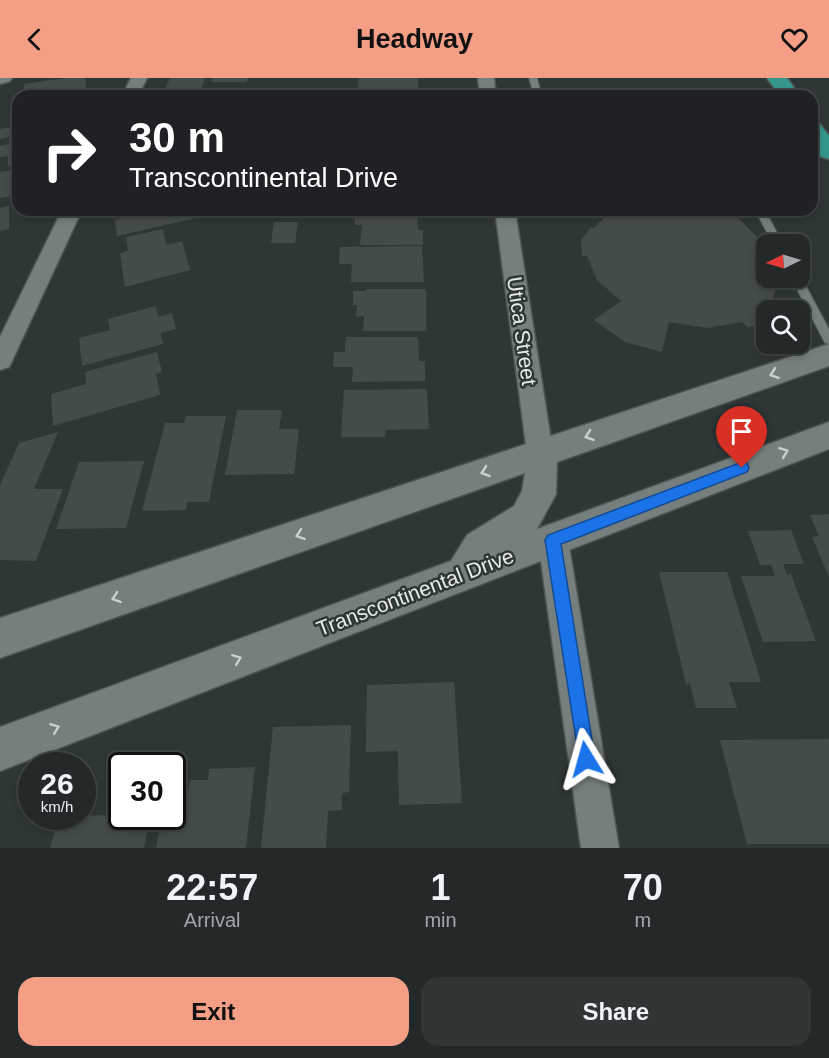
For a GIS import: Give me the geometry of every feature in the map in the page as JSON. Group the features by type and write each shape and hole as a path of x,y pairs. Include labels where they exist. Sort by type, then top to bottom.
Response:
{"highway":[{"path":"818,136 829,152"}],"street":[{"path":"0,361 69,216"},
{"name":"Utica Street","path":"506,216 540,453"},
{"path":"0,638 829,355"},
{"name":"Transcontinental Drive","path":"0,748 829,435"},
{"path":"463,574 480,547 525,517 539,494 542,471 540,453"},
{"path":"553,540 600,848"}],"lane":[{"path":"763,216 773,234"},
{"path":"801,288 829,340"}],"building":[{"path":"66,78 85,78 86,90 24,90 24,84"},
{"path":"170,78 205,78 201,90 165,90"},
{"path":"212,78 248,78 247,82 211,82"},
{"path":"359,78 418,78 418,88 358,88"},
{"path":"12,127 12,137 0,139 0,129"},
{"path":"12,138 12,166 8,167 8,156 0,157 0,146 9,144 9,139"},
{"path":"12,170 12,196 0,198 0,172"},
{"path":"9,206 9,229 0,231 0,208"},
{"path":"132,216 205,216 117,236 115,220"},
{"path":"355,216 417,216 418,230 423,230 423,245 360,245 362,225 355,225"},
{"path":"606,216 736,216 756,236 756,288 776,288 772,300 756,300 756,325 748,328 742,322 707,328 669,322 662,352 625,342 594,320 621,301 597,280 587,256 582,256 581,240 591,227 594,228"},
{"path":"274,222 298,222 295,243 271,243"},
{"path":"163,229 166,245 182,241 190,270 125,287 120,253 128,251 126,237"},
{"path":"422,246 424,282 351,282 352,264 339,264 340,247"},
{"path":"366,289 426,289 426,331 363,331 364,316 356,317 357,305 353,305 353,291 366,291"},
{"path":"156,306 158,317 172,313 176,329 161,333 163,344 82,366 79,338 110,330 108,319"},
{"path":"346,337 418,337 419,361 425,361 425,381 352,382 353,367 333,367 334,352 345,352"},
{"path":"157,352 162,372 156,374 160,395 53,426 51,394 86,384 85,372"},
{"path":"427,389 429,429 386,430 385,437 341,437 344,390"},
{"path":"237,410 282,410 279,429 299,429 294,474 225,475"},
{"path":"186,416 226,416 209,502 187,502 186,510 142,511 165,423 184,423"},
{"path":"58,432 34,489 63,489 36,561 0,560 0,485 19,443"},
{"path":"144,461 126,528 56,529 79,462"},
{"path":"829,514 829,577 812,537 819,536 810,515"},
{"path":"791,530 804,564 783,564 787,575 791,574 816,641 763,642 741,576 775,576 771,565 760,565 748,531"},
{"path":"659,572 727,572 761,682 729,682 737,708 696,708 690,683 686,684"},
{"path":"454,682 462,803 399,805 398,751 366,752 367,685"},
{"path":"351,725 349,792 342,793 342,810 328,811 326,848 261,848 273,727"},
{"path":"829,739 829,844 747,844 720,740"},
{"path":"255,767 246,848 156,848 159,830 186,830 186,806 190,780 208,780 209,769"},
{"path":"96,815 108,815 108,830 147,830 144,848 50,848 55,830 96,830"}],"route":[{"path":"586,759 553,540 742,468"}]}
